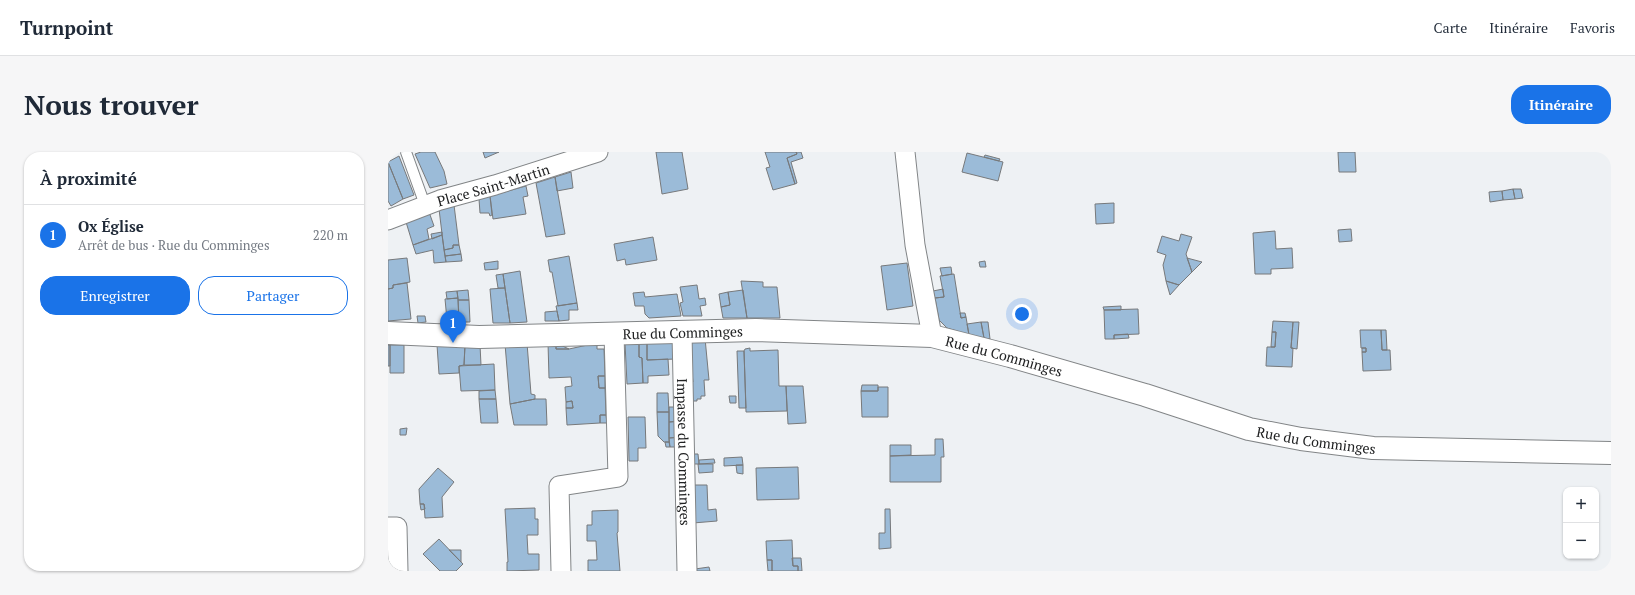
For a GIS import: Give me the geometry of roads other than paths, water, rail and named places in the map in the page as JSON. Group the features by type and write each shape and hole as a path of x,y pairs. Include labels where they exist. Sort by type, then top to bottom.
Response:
{"street":[{"name":"Place Saint-Martin","path":"388,220 425,206 598,152"},
{"path":"905,152 915,245 932,336"},
{"name":"Rue du Comminges","path":"388,333 479,337 756,330 932,336 1010,356 1145,395 1249,429 1301,439 1373,448 1611,453"},
{"name":"Impasse du Comminges","path":"682,332 687,571"},
{"path":"561,571 560,486 618,477 614,334"},
{"path":"388,527 396,527 398,571"}],"lane":[{"path":"406,152 425,206"}],"place":[{"name":"Ox Église","path":"453,343"}]}
